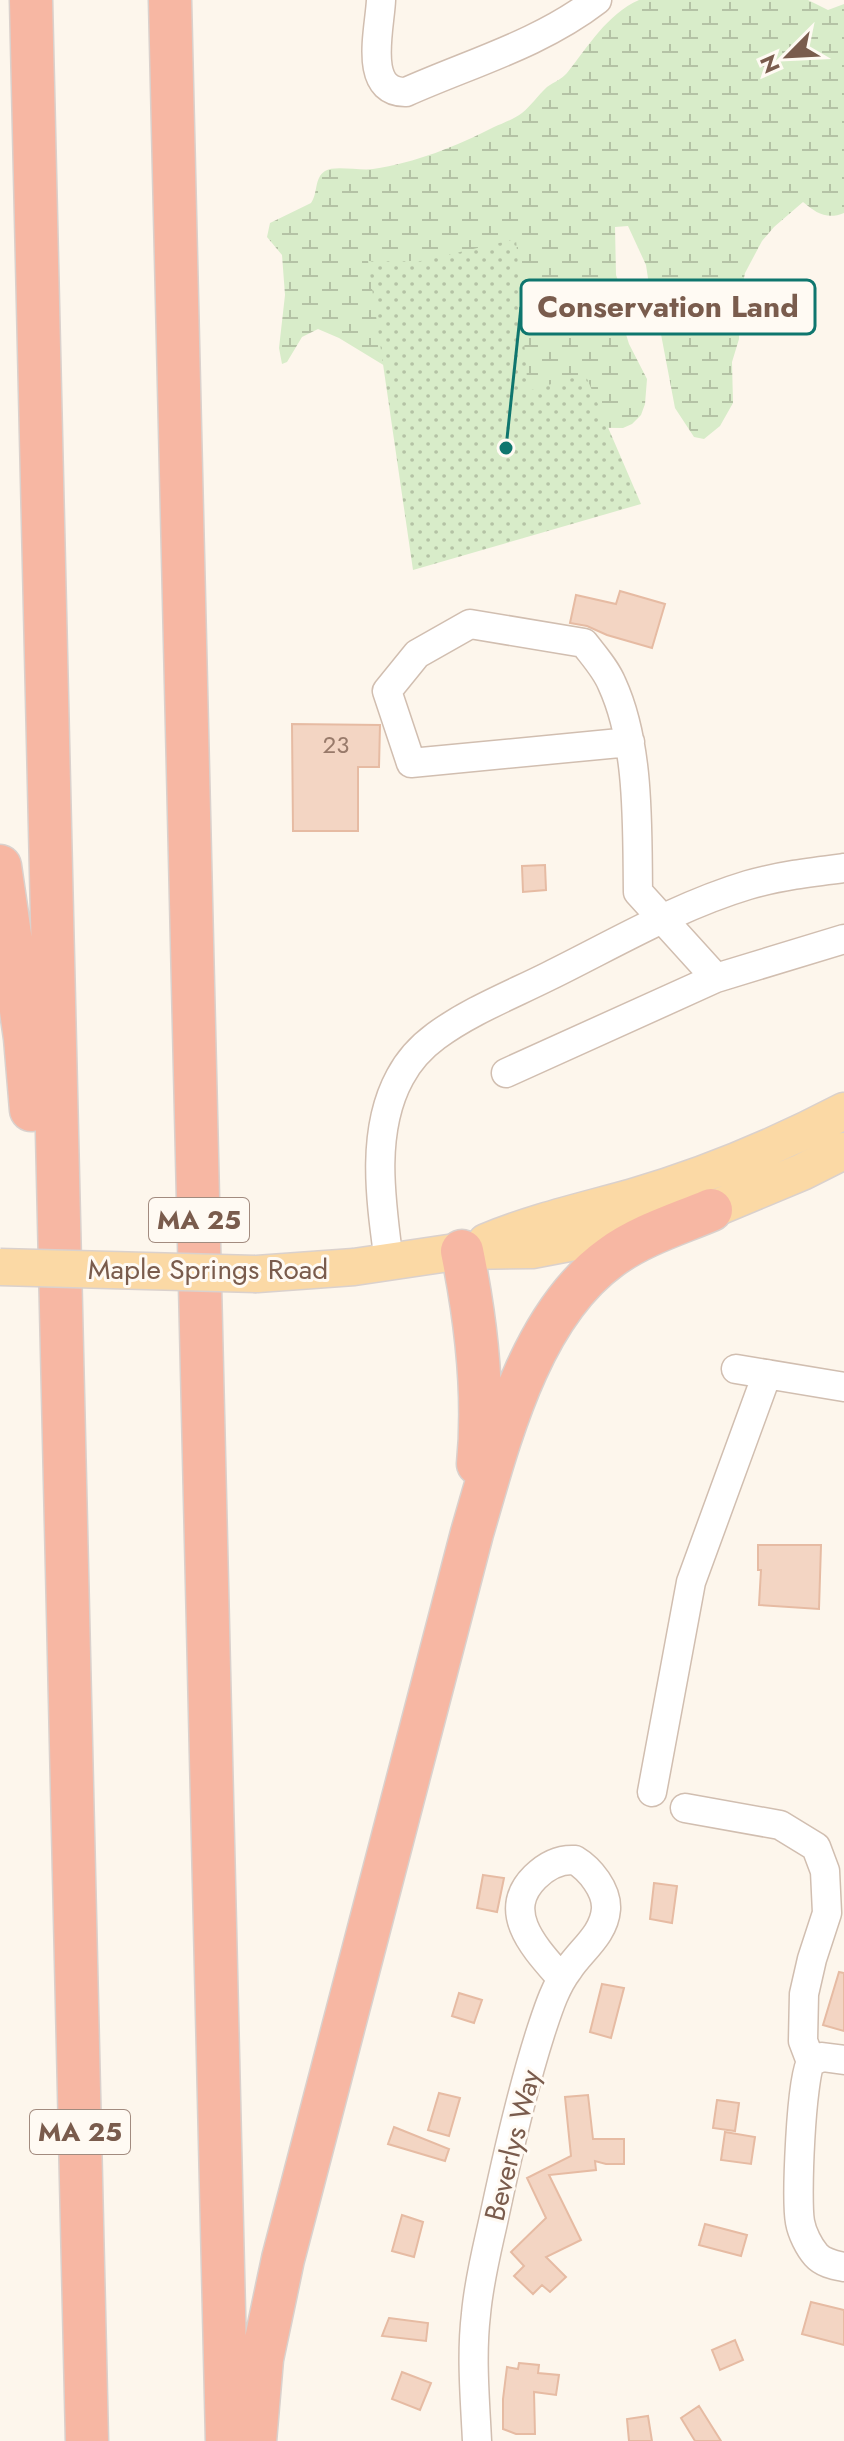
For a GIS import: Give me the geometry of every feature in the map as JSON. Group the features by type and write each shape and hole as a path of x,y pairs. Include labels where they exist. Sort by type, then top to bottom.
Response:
{"highway":[{"name":"MA 25","path":"31,0 87,2441"},
{"name":"MA 25","path":"170,0 227,2441"},
{"path":"0,866 25,1038 32,1154 64,1411"},
{"path":"255,2441 262,2359 280,2272 472,1533 498,1444 544,1337 574,1292 628,1246 711,1210"},
{"path":"462,1251 471,1294 480,1402 480,1443 472,1533"}],"main road":[{"name":"Maple Springs Road","path":"462,1251 524,1226 635,1197 695,1176 767,1148 844,1111"},
{"name":"Maple Springs Road","path":"0,1267 257,1274 309,1272 462,1251 532,1250 611,1235 711,1210 844,1151"}],"street":[{"path":"381,0 377,39 379,74 386,87 406,92 530,41 565,23 597,0"},
{"path":"630,742 411,763 387,691 417,654 470,624 584,643 613,686 630,742 637,811 638,892 716,978"},
{"path":"389,1262 382,1185 382,1126 391,1095 412,1057 459,1021 664,918 750,885 844,868"},
{"path":"506,1073 716,978 844,939"},
{"path":"736,1369 844,1387"},
{"path":"652,1792 691,1582 767,1374"},
{"path":"685,1808 780,1825 816,1847 825,1871 827,1913 804,1994 803,2041 811,2062 805,2075 799,2177 800,2221 818,2259 844,2267"},
{"name":"Beverlys Way","path":"477,2441 475,2315 484,2260 516,2120 541,2031 562,1979"},
{"path":"811,2062 827,2057 844,2060"}],"green space":[{"path":"639,0 808,0 828,10 844,4 844,213 832,216 822,214 803,202 762,241 745,273 740,298 739,339 732,362 733,403 720,426 704,439 694,437 675,408 646,265 628,226 615,227 616,275 626,303 625,331 647,379 641,415 623,428 530,427 436,397 339,338 318,329 302,337 287,362 282,364 279,348 285,295 282,255 267,237 270,223 311,203 319,178 325,171 334,168 373,169 404,163 451,147 519,115 547,87 565,75 608,22"},
{"path":"516,239 528,391 585,374 641,504 413,570 368,261 421,261"}],"building":[{"path":"620,591 665,604 652,648 570,623 576,595 616,604"},
{"path":"292,724 380,725 379,767 358,767 358,831 293,831"},
{"path":"545,865 546,890 523,892 522,866"},
{"path":"758,1545 821,1545 819,1609 759,1605 761,1570 758,1570"},
{"path":"483,1875 504,1878 497,1912 477,1908"},
{"path":"654,1883 677,1886 672,1923 650,1919"},
{"path":"839,1972 844,1973 844,2031 823,2025"},
{"path":"602,1984 624,1988 611,2038 590,2032"},
{"path":"459,1993 482,2000 474,2023 452,2016"},
{"path":"439,2093 460,2098 449,2136 428,2130"},
{"path":"588,2095 593,2139 624,2139 624,2164 595,2161 596,2170 549,2175 581,2240 546,2257 566,2277 550,2292 542,2285 533,2294 514,2276 524,2266 511,2252 546,2218 527,2178 571,2156 565,2097"},
{"path":"717,2100 739,2103 735,2131 713,2128"},
{"path":"394,2127 449,2149 445,2161 388,2144"},
{"path":"725,2132 755,2137 751,2164 721,2160"},
{"path":"402,2215 423,2222 414,2257 392,2251"},
{"path":"705,2224 747,2235 741,2256 699,2245"},
{"path":"811,2302 844,2310 844,2345 802,2334"},
{"path":"389,2318 428,2323 426,2341 382,2336"},
{"path":"735,2340 743,2360 720,2370 712,2350"},
{"path":"519,2363 539,2365 538,2373 559,2375 556,2395 534,2392 535,2434 516,2434 503,2429 507,2367 518,2369"},
{"path":"402,2372 431,2383 420,2410 392,2399"},
{"path":"699,2406 721,2441 695,2441 681,2418"},
{"path":"648,2416 652,2441 629,2441 627,2419"}],"place":[{"name":"Conservation Land","path":"506,448"}]}
